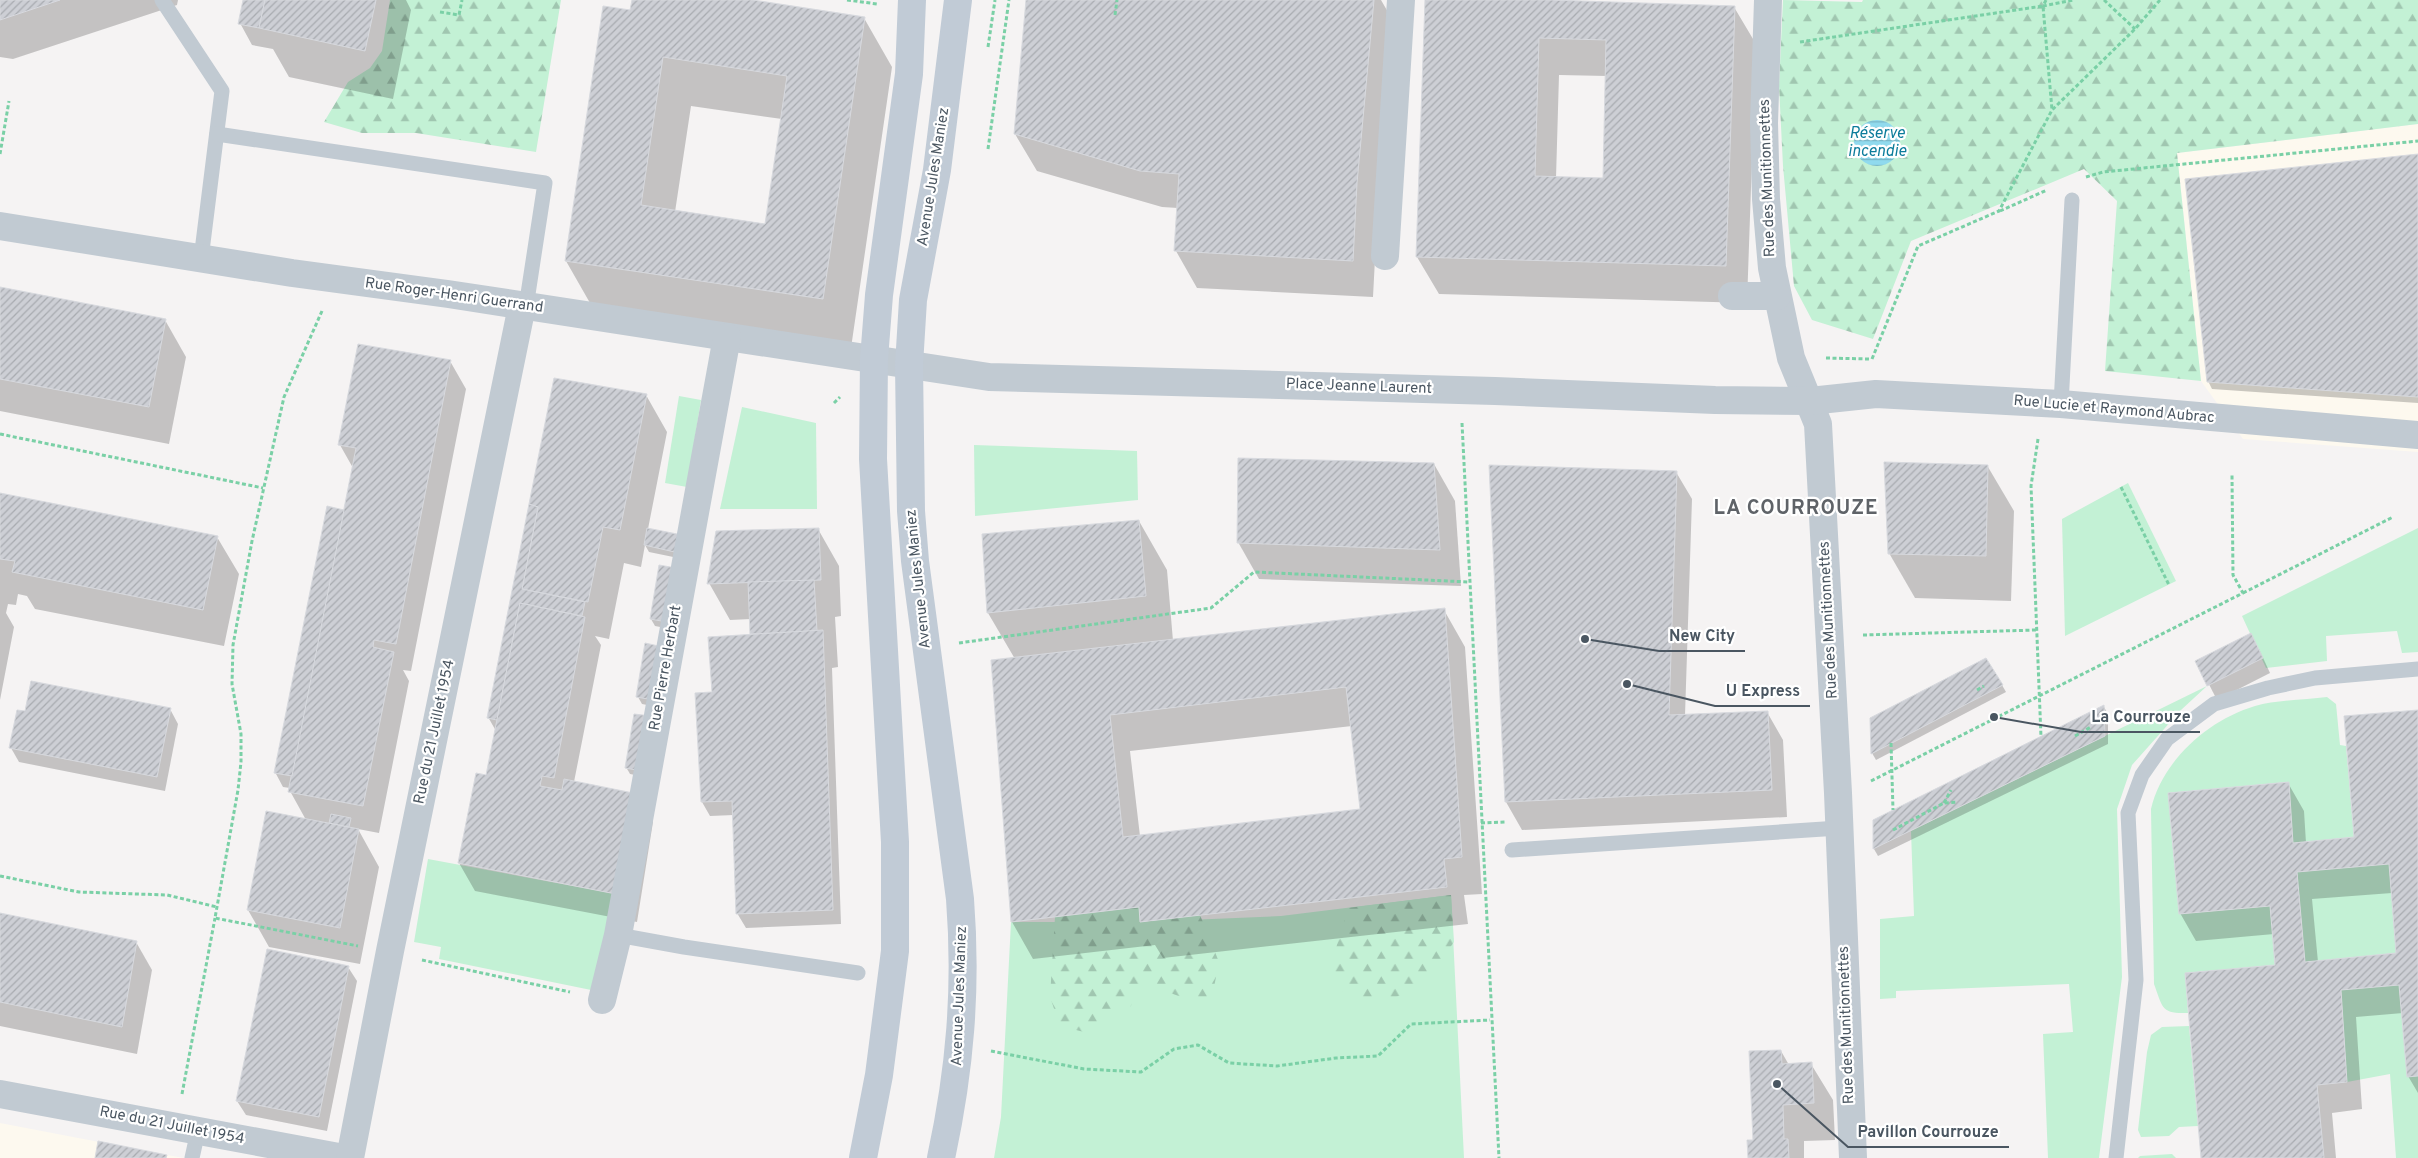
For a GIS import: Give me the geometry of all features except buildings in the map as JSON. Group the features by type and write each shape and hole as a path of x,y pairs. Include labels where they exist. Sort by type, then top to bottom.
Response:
{"main road":[{"path":"863,1158 889,1013 896,951 896,894 874,460 874,359 879,295 905,112 912,0"},
{"name":"Avenue Jules Maniez","path":"941,1158 957,1077 962,1018 964,948 960,899 915,561 911,511 909,365 913,300 937,170 958,0"}],"street":[{"path":"1385,256 1401,0"},
{"name":"Rue des Munitionnettes","path":"1768,0 1766,47 1766,199 1777,296 1791,358 1818,424 1820,449 1853,1158"},
{"name":"Rue Roger-Henri Guerrand","path":"0,226 201,259 909,365"},
{"path":"1732,296 1777,296"},
{"name":"Rue du 21 Juillet 1954","path":"350,1158 390,951 524,306"},
{"name":"Rue Pierre Herbart","path":"602,1000 618,935 727,337"},
{"name":"Place Jeanne Laurent","path":"909,365 989,377 1460,390 1715,400 1810,401"},
{"name":"Rue Lucie et Raymond Aubrac","path":"1810,401 1876,394 2060,404 2418,435"},
{"name":"Rue du 21 Juillet 1954","path":"0,1094 344,1158"}],"lane":[{"path":"162,0 222,91 201,259"},
{"path":"217,134 545,183 524,306"},
{"path":"2060,404 2072,200"},
{"path":"2116,1158 2136,980 2128,813 2142,775 2167,740 2214,704 2316,678 2418,669"},
{"path":"1512,850 1839,828"},
{"path":"618,935 810,968 858,973"},
{"path":"187,1129 192,1158"}],"path":[{"path":"440,12 459,15 462,0"},
{"path":"847,0 877,4"},
{"path":"988,149 1009,0"},
{"path":"1115,15 1116,0"},
{"path":"2046,0 2043,6 2052,110"},
{"path":"1766,47 2073,0"},
{"path":"2104,0 2135,29"},
{"path":"1999,211 2052,110 2135,29 2160,0"},
{"path":"0,154 9,101"},
{"path":"1872,359 1918,246 2064,183 2103,172 2418,141"},
{"path":"2064,183 2072,200"},
{"path":"187,1129 215,918 238,790 241,762 241,734 232,684 233,645 263,488 284,397 323,309 327,278"},
{"path":"1460,390 1490,1020 1499,1158"},
{"path":"0,434 263,488"},
{"path":"2038,439 2030,486 2041,737"},
{"path":"2232,475 2233,575 2243,593"},
{"path":"2121,487 2169,585"},
{"path":"1872,780 2393,516"},
{"path":"949,645 1211,608 1254,572 1469,582"},
{"path":"1858,635 2036,630"},
{"path":"1977,690 1984,686"},
{"path":"2075,736 2091,727"},
{"path":"1891,743 1893,810"},
{"path":"1944,803 1951,790"},
{"path":"1893,830 1944,803 1957,802"},
{"path":"0,876 79,892 166,895 217,907"},
{"path":"215,918 390,951 602,1000"},
{"path":"988,1050 1084,1069 1141,1072 1174,1048 1198,1045 1228,1063 1277,1066 1336,1058 1378,1056 1411,1024 1490,1020"}],"shaded area":[{"path":"2418,124 2418,452 2243,439 2201,381 2177,153"},
{"path":"0,1123 167,1155 184,1158 0,1158"}],"green space":[{"path":"390,0 561,0 536,152 416,133 362,133 324,122 348,82 370,68 382,51"},
{"path":"1783,0 1862,2 1863,0 2418,0 2418,124 2177,153 2201,381 2105,371 2117,201 2084,169 1911,241 1873,339 1812,320 1794,286 1783,166 1779,86"},
{"path":"679,396 701,400 687,487 665,483"},
{"path":"742,407 816,423 817,509 720,509"},
{"path":"974,445 1137,451 1138,500 975,516"},
{"path":"2128,483 2176,581 2065,636 2062,519"},
{"path":"2418,528 2418,652 2402,653 2397,631 2326,636 2327,661 2266,668 2242,616"},
{"path":"2207,686 2181,710 2132,765 2117,809 2122,977 2099,1158 2048,1158 2043,1034 2073,1032 2069,984 1896,991 1896,998 1880,999 1880,919 1914,916 1911,831"},
{"path":"2327,697 2336,704 2340,745 2346,746 2354,837 2293,843 2288,782 2168,793 2179,914 2270,906 2275,965 2185,973 2188,1013 2168,1011 2164,1008 2154,984 2151,809 2165,775 2176,759 2204,732 2237,712 2281,701"},
{"path":"428,859 621,895 596,991 439,959 441,947 414,942"},
{"path":"2389,864 2396,953 2305,962 2297,872"},
{"path":"1451,895 1464,1158 994,1158 1001,1117 1011,922 1140,922 1281,916"},
{"path":"1451,895 1454,942 1420,989 1393,998 1368,1000 1343,992 1332,973 1336,948 1348,908"},
{"path":"1139,907 1141,922 1200,915 1219,962 1212,997 1193,1001 1156,988 1136,986 1131,1006 1084,1032 1060,1026 1050,997 1055,917"},
{"path":"2399,985 2407,1076 2418,1076 2418,1158 2396,1158 2390,1074 2347,1082 2341,990"},
{"path":"2189,1026 2198,1126 2179,1127 2169,1136 2141,1137 2138,1130 2147,1052 2151,1035 2162,1027"},
{"path":"2172,1154 2176,1158 2138,1158 2140,1156"}],"water":[{"name":"Réserve incendie","path":"1877,120 1890,124 1896,130 1900,143 1896,156 1890,162 1877,166 1864,162 1858,156 1854,143 1858,130 1864,124"}],"place":[{"name":"New City","path":"1585,639"},
{"name":"U Express","path":"1627,684"},
{"name":"La Courrouze","path":"1994,717"},
{"name":"Pavillon Courrouze","path":"1777,1084"}],"district":[{"name":"LA COURROUZE","path":"1796,509"}]}
